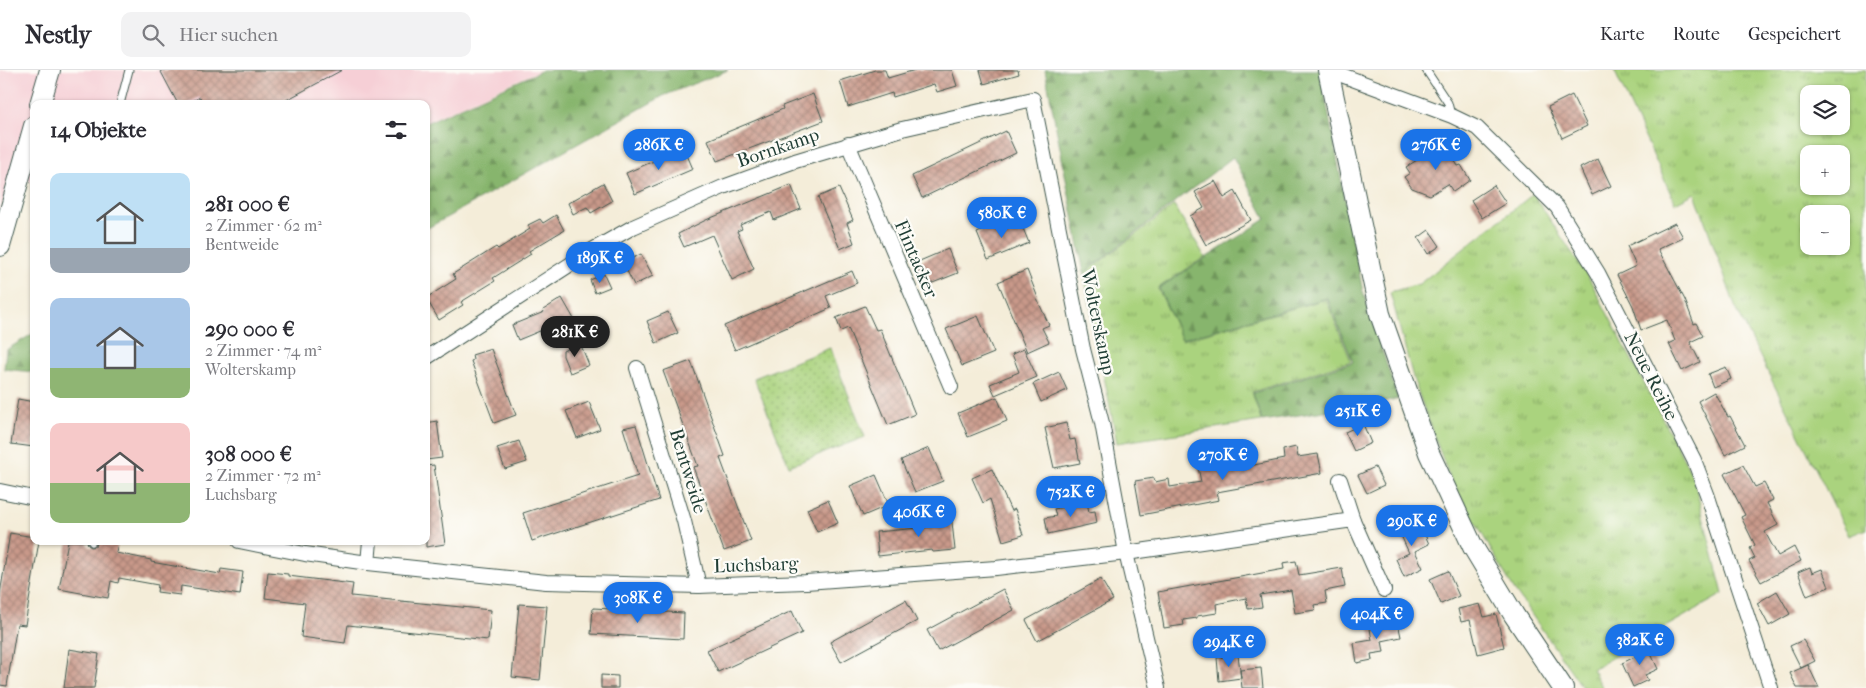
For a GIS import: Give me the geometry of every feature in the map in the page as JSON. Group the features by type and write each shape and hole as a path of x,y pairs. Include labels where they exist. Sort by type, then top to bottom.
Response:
{"street":[{"path":"41,100 50,70"},
{"name":"Neue Reihe","path":"1328,70 1452,116 1477,128 1557,207 1598,273 1694,460 1771,688"},
{"name":"Neue Reihe","path":"1328,70 1380,314 1428,453 1473,547 1514,615 1563,688"},
{"name":"Bornkamp","path":"430,355 594,249 632,228 723,187 848,144 902,129 1033,99"},
{"name":"Wolterskamp","path":"1033,99 1083,349 1102,423 1126,553 1158,688"},
{"path":"0,246 30,140"},
{"name":"Flintacker","path":"848,144 950,388"},
{"name":"Bentweide","path":"636,368 684,522 699,586"},
{"path":"1340,480 1353,520 1384,590"},
{"path":"0,490 30,497"},
{"path":"1126,553 1353,520"},
{"name":"Luchsbarg","path":"259,545 368,563 546,582 699,586 824,581 996,568 1126,553"},
{"path":"368,563 370,545"}],"lane":[{"path":"121,100 130,70"},
{"path":"1426,70 1448,103 1452,116"}],"shaded area":[{"path":"0,70 540,70 430,120 430,100 30,100 30,181 10,177 0,216"}],"green space":[{"path":"543,70 728,70 663,96 430,227 430,121"},
{"path":"1045,70 1320,70 1363,292 1398,399 1262,421 1253,393 1353,362 1327,298 1182,339 1159,288 1266,219 1233,157 1084,273"},
{"path":"1614,70 1866,70 1866,529 1849,536 1735,306 1695,193 1675,203"},
{"path":"1533,194 1590,280 1693,477 1723,594 1592,669 1603,688 1583,688 1513,588 1449,476 1414,381 1390,292 1419,284"},
{"path":"1174,205 1205,257 1158,288 1182,340 1326,299 1351,361 1252,392 1261,421 1117,443 1084,274"},
{"path":"30,335 30,372 4,369 6,350"},
{"path":"830,348 865,437 789,466 754,378"}],"building":[{"path":"160,70 342,70 286,100 201,100 200,97 194,100 176,100"},
{"path":"875,70 885,70 888,78 915,70 952,70 957,86 937,92 934,84 893,97 892,93 848,107 840,81"},
{"path":"980,70 1018,70 1019,74 984,84"},
{"path":"813,94 823,121 717,161 708,140 783,109 782,106"},
{"path":"1572,95 1587,126 1562,138 1548,107"},
{"path":"1006,131 1016,153 922,198 912,176"},
{"path":"1441,140 1458,166 1461,165 1470,180 1453,192 1448,184 1430,195 1412,188 1404,177 1410,173 1406,167 1428,153 1426,150"},
{"path":"684,148 693,169 635,194 626,173"},
{"path":"1598,159 1611,186 1592,195 1580,168"},
{"path":"1215,181 1224,198 1235,191 1251,220 1206,245 1190,216 1204,208 1195,192"},
{"path":"603,183 612,201 591,213 587,207 573,214 568,203"},
{"path":"791,185 801,209 774,220 771,212 740,225 742,229 737,231 754,269 732,280 712,235 684,247 678,234 706,220"},
{"path":"1494,185 1506,203 1482,218 1471,200"},
{"path":"839,188 853,220 847,223 854,243 840,249 818,197"},
{"path":"556,215 564,230 529,251 531,254 493,278 495,281 461,302 463,305 439,320 430,305 430,295 456,279 453,274 496,247 498,249 530,229 528,225 540,219 543,223"},
{"path":"1020,221 1029,243 988,260 977,233 999,223 1001,229"},
{"path":"1675,223 1683,237 1658,249 1685,300 1694,324 1696,323 1703,336 1690,342 1700,362 1682,371 1669,344 1675,341 1667,320 1641,330 1633,306 1617,275 1636,266 1627,246"},
{"path":"1429,230 1440,246 1428,254 1418,238"},
{"path":"948,249 958,273 925,286 915,263"},
{"path":"641,254 653,276 634,285 623,263"},
{"path":"1027,270 1049,325 1042,328 1049,342 1027,352 998,282"},
{"path":"852,271 857,283 826,296 831,308 735,350 724,326"},
{"path":"604,274 610,287 595,293 590,280"},
{"path":"562,298 574,319 555,330 552,326 518,340 512,325 544,312 543,310"},
{"path":"865,306 876,330 880,329 915,414 888,425 848,328 841,331 836,318"},
{"path":"668,312 678,333 656,343 647,321"},
{"path":"978,316 994,353 962,366 946,329"},
{"path":"580,343 589,365 570,373 563,356 563,351"},
{"path":"491,349 516,415 494,423 471,361 473,360 472,355"},
{"path":"1024,349 1037,377 995,395 990,384 1019,372 1012,354"},
{"path":"691,361 725,456 720,458 751,541 724,551 693,467 698,466 663,371"},
{"path":"1726,367 1731,379 1713,387 1708,374"},
{"path":"1059,372 1067,390 1041,402 1033,384"},
{"path":"1714,392 1728,417 1730,416 1745,445 1725,455 1698,401"},
{"path":"997,397 1007,421 968,437 958,413"},
{"path":"18,399 30,401 30,446 11,444"},
{"path":"589,402 600,429 577,438 566,411"},
{"path":"437,421 442,458 430,460 430,422"},
{"path":"1066,423 1070,440 1075,439 1080,463 1054,468 1045,428"},
{"path":"1363,424 1371,443 1354,451 1345,432"},
{"path":"636,425 659,500 532,541 523,513 638,476 623,428"},
{"path":"519,441 527,462 505,469 497,448"},
{"path":"1296,447 1298,457 1318,454 1322,473 1217,492 1219,500 1141,515 1135,481 1154,478 1155,482 1169,479 1170,487 1201,482 1198,467 1252,455 1254,465 1284,459 1283,450"},
{"path":"929,448 943,481 915,492 901,460"},
{"path":"434,465 445,544 426,547 426,545 430,545 430,466"},
{"path":"1743,465 1755,487 1764,483 1773,500 1767,503 1778,525 1765,532 1778,556 1794,547 1801,561 1761,582 1749,561 1755,558 1750,548 1755,545 1741,517 1745,515 1724,474"},
{"path":"1375,467 1384,485 1367,493 1358,475"},
{"path":"992,469 1011,511 1015,509 1023,535 1003,541 990,499 983,503 972,478"},
{"path":"876,475 889,505 863,516 850,486"},
{"path":"828,500 838,523 817,532 807,509"},
{"path":"1087,502 1089,512 1095,511 1097,523 1048,534 1045,518 1056,516 1054,509"},
{"path":"1396,507 1405,525 1386,534 1378,516"},
{"path":"951,513 955,550 933,552 932,550 878,556 876,532 930,527 929,516"},
{"path":"1418,519 1429,544 1415,551 1423,568 1404,577 1396,559 1409,553 1398,529"},
{"path":"10,533 30,536 30,545 38,545 25,625 17,624 7,686 0,685 0,594"},
{"path":"67,545 88,545 91,547 96,545 118,545 116,553 151,560 151,562 220,574 221,569 243,572 240,595 181,586 180,595 157,592 158,585 119,578 118,583 111,581 108,598 59,589"},
{"path":"1296,561 1299,575 1342,568 1345,587 1325,591 1327,603 1314,605 1315,610 1295,613 1291,590 1260,595 1262,607 1248,609 1246,598 1216,604 1217,613 1183,620 1184,625 1164,628 1158,592 1284,569 1283,563"},
{"path":"1810,567 1812,573 1822,569 1829,587 1807,596 1798,572"},
{"path":"1448,571 1459,596 1441,604 1430,579"},
{"path":"268,572 353,584 351,596 491,610 488,640 348,625 345,643 301,637 305,603 265,598"},
{"path":"1101,579 1113,600 1037,641 1026,620"},
{"path":"1003,589 1014,610 938,651 927,630"},
{"path":"1777,591 1790,614 1769,626 1757,603"},
{"path":"906,600 917,621 841,662 830,642"},
{"path":"519,604 547,606 540,680 512,677"},
{"path":"1480,604 1484,617 1496,614 1504,647 1478,654 1470,620 1461,622 1458,609"},
{"path":"593,608 684,613 683,639 591,634"},
{"path":"792,611 802,633 718,672 707,650"},
{"path":"1397,618 1401,637 1382,641 1384,652 1371,654 1372,660 1357,663 1354,643 1372,640 1370,629 1379,627 1378,622"},
{"path":"1803,640 1815,661 1801,668 1790,646"},
{"path":"1647,645 1658,669 1645,675 1648,680 1633,687 1622,663 1637,656 1635,650"},
{"path":"69,649 99,654 94,688 64,688"},
{"path":"1238,655 1241,678 1219,681 1217,658"},
{"path":"1808,665 1819,688 1797,688 1790,673"},
{"path":"1261,668 1263,688 1242,688 1240,670"},
{"path":"601,675 618,676 618,688 601,688"}]}
